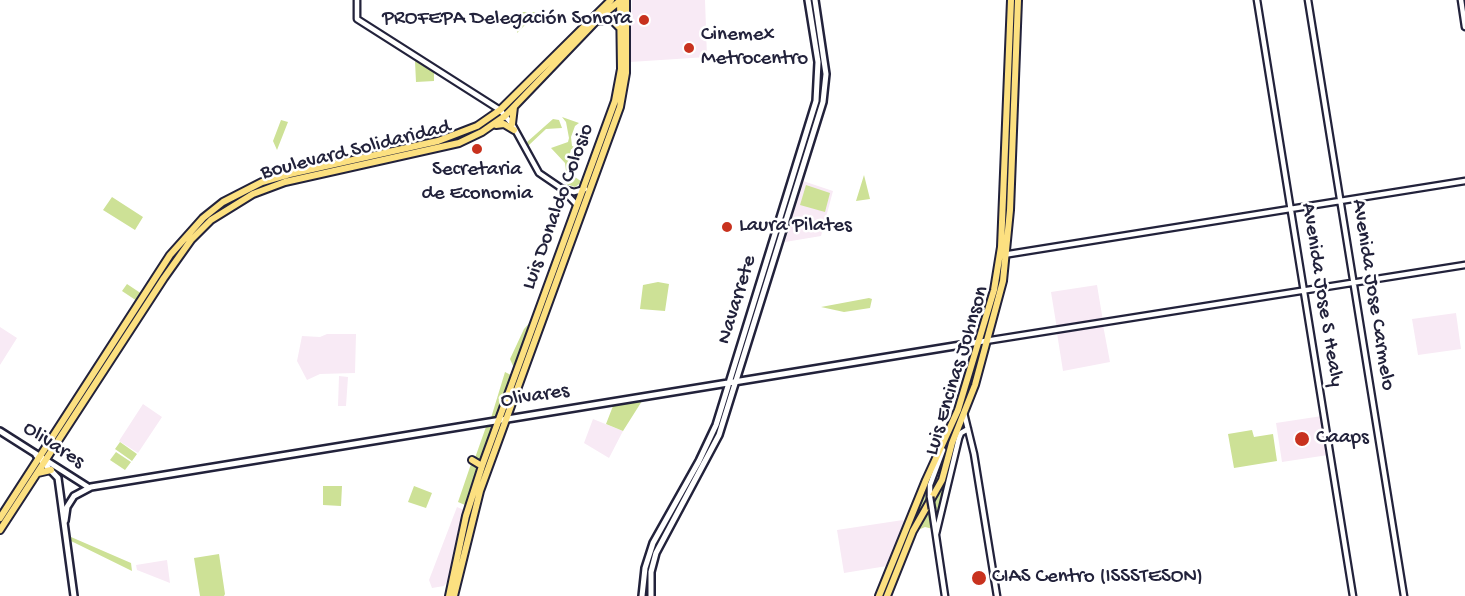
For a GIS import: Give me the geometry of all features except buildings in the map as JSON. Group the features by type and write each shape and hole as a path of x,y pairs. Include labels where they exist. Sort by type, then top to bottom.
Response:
{"main road":[{"name":"Boulevard Solidaridad","path":"0,518 140,308 178,245 214,208 248,188 290,174 457,136 486,121 500,110 610,0"},
{"name":"Luis Donaldo Colosio","path":"502,419 619,87 621,0"},
{"name":"Boulevard Solidaridad","path":"140,308 191,240 211,220 253,194 308,176 459,143 492,126 506,116 597,21 621,0"},
{"name":"Luis Donaldo Colosio","path":"506,408 591,187 624,94 628,0"},
{"name":"Navarrete","path":"642,596 643,575 650,549 706,447 730,383 816,101 819,74 808,0"},
{"name":"Navarrete","path":"651,596 651,572 656,554 715,447 823,102 826,74 815,0"},
{"name":"Luis Encinas Johnson","path":"1004,255 1011,0"},
{"name":"Luis Encinas Johnson","path":"887,596 913,531 938,489 975,386 983,342 999,280 1004,255 1014,116 1018,0"},
{"path":"809,7 815,22 819,22"},
{"path":"597,21 611,19 621,29"},
{"path":"1007,106 1014,116"},
{"path":"492,126 504,124 513,127 514,107"},
{"name":"Luis Encinas Johnson","path":"879,596 926,480 950,430 983,342"},
{"name":"Olivares","path":"65,523 67,507 74,495 88,487 983,342"},
{"path":"449,596 466,516 482,466 502,419"},
{"path":"454,596 480,491 502,419"},
{"name":"Olivares","path":"0,431 73,480 88,487"},
{"path":"41,459 57,477 60,489 74,596"},
{"name":"Boulevard Solidaridad","path":"0,530 37,473 41,459"},
{"path":"472,460 482,466"},
{"path":"37,473 51,470"},
{"path":"73,480 77,488 74,495 64,495 60,489 64,482 73,480"}],"street":[{"path":"357,0 357,19 500,110 513,127 539,173 561,188 577,205"},
{"name":"Avenida Jose S Healy","path":"1257,0 1353,596"},
{"name":"Avenida Jose Carmelo","path":"1308,0 1404,596"},
{"path":"1461,0 1465,27"},
{"path":"1004,255 1465,181"},
{"path":"561,188 574,192 591,187"},
{"path":"983,342 1465,265"},
{"path":"964,413 997,596"},
{"path":"936,534 959,438 961,433 968,429"},
{"path":"945,596 930,485 950,430"}],"shaded area":[{"path":"632,0 705,0 707,57 630,62"},
{"path":"803,181 833,191 821,236 785,242"},
{"path":"1097,285 1103,321 1057,329 1051,292"},
{"path":"1456,313 1461,349 1418,355 1412,319"},
{"path":"1103,325 1110,362 1063,371 1057,333"},
{"path":"0,327 17,338 0,365"},
{"path":"327,334 356,334 355,373 320,374 307,380 297,361 302,336 320,337"},
{"path":"339,376 348,377 346,406 338,406"},
{"path":"143,404 162,417 138,453 119,441"},
{"name":"Caaps","path":"1322,416 1328,455 1282,462 1276,423"},
{"path":"593,419 623,431 609,458 584,443"},
{"path":"457,507 464,510 449,579 444,586 432,588 429,580"},
{"path":"903,520 905,523 887,566 844,573 837,530"},
{"path":"167,560 170,583 137,570 136,565"}],"green space":[{"path":"517,12 538,12 517,33"},
{"path":"415,61 434,72 434,81 416,82"},
{"path":"562,117 579,123 575,126 571,137 572,146 575,147 574,150 571,149 569,158 575,161 573,168 577,169 575,177 582,182 575,187 566,184 573,174 566,171 565,163 551,148 568,142 566,122"},
{"path":"553,119 559,120 562,128 546,129 528,146 527,142"},
{"path":"281,120 288,122 277,150 273,141"},
{"path":"864,175 870,199 856,201"},
{"path":"806,185 830,193 825,212 800,205"},
{"path":"112,197 143,217 135,230 103,210"},
{"path":"658,282 669,284 665,311 640,309 643,285"},
{"path":"127,284 142,294 137,301 122,291"},
{"path":"872,299 870,308 844,312 821,307"},
{"path":"534,318 514,368 510,359 524,329"},
{"path":"505,372 511,375 496,415 491,418"},
{"path":"642,401 623,431 606,424 613,406"},
{"path":"493,423 479,462 475,458 487,424"},
{"path":"1252,430 1254,437 1273,434 1277,461 1234,468 1228,434"},
{"path":"956,437 936,524 933,503 944,482"},
{"path":"120,442 137,454 132,461 115,449"},
{"path":"116,452 131,462 125,470 110,460"},
{"path":"471,464 477,467 465,505 458,502"},
{"path":"323,486 342,486 341,506 323,505"},
{"path":"414,486 432,493 426,508 408,502"},
{"path":"926,486 929,487 929,502 897,562"},
{"path":"930,508 933,529 925,527 918,530 910,545 921,519"},
{"path":"71,537 131,563 132,571 71,541"},
{"path":"219,554 225,594 224,596 200,596 194,558"}],"place":[{"name":"PROFEPA Delegación Sonora","path":"644,20"},
{"name":"Cinemex Metrocentro","path":"689,48"},
{"name":"Secretaria de Economia","path":"477,149"},
{"name":"Laura Pilates","path":"727,227"},
{"name":"Caaps","path":"1302,439"},
{"name":"CIAS Centro (ISSSTESON)","path":"979,578"}]}
